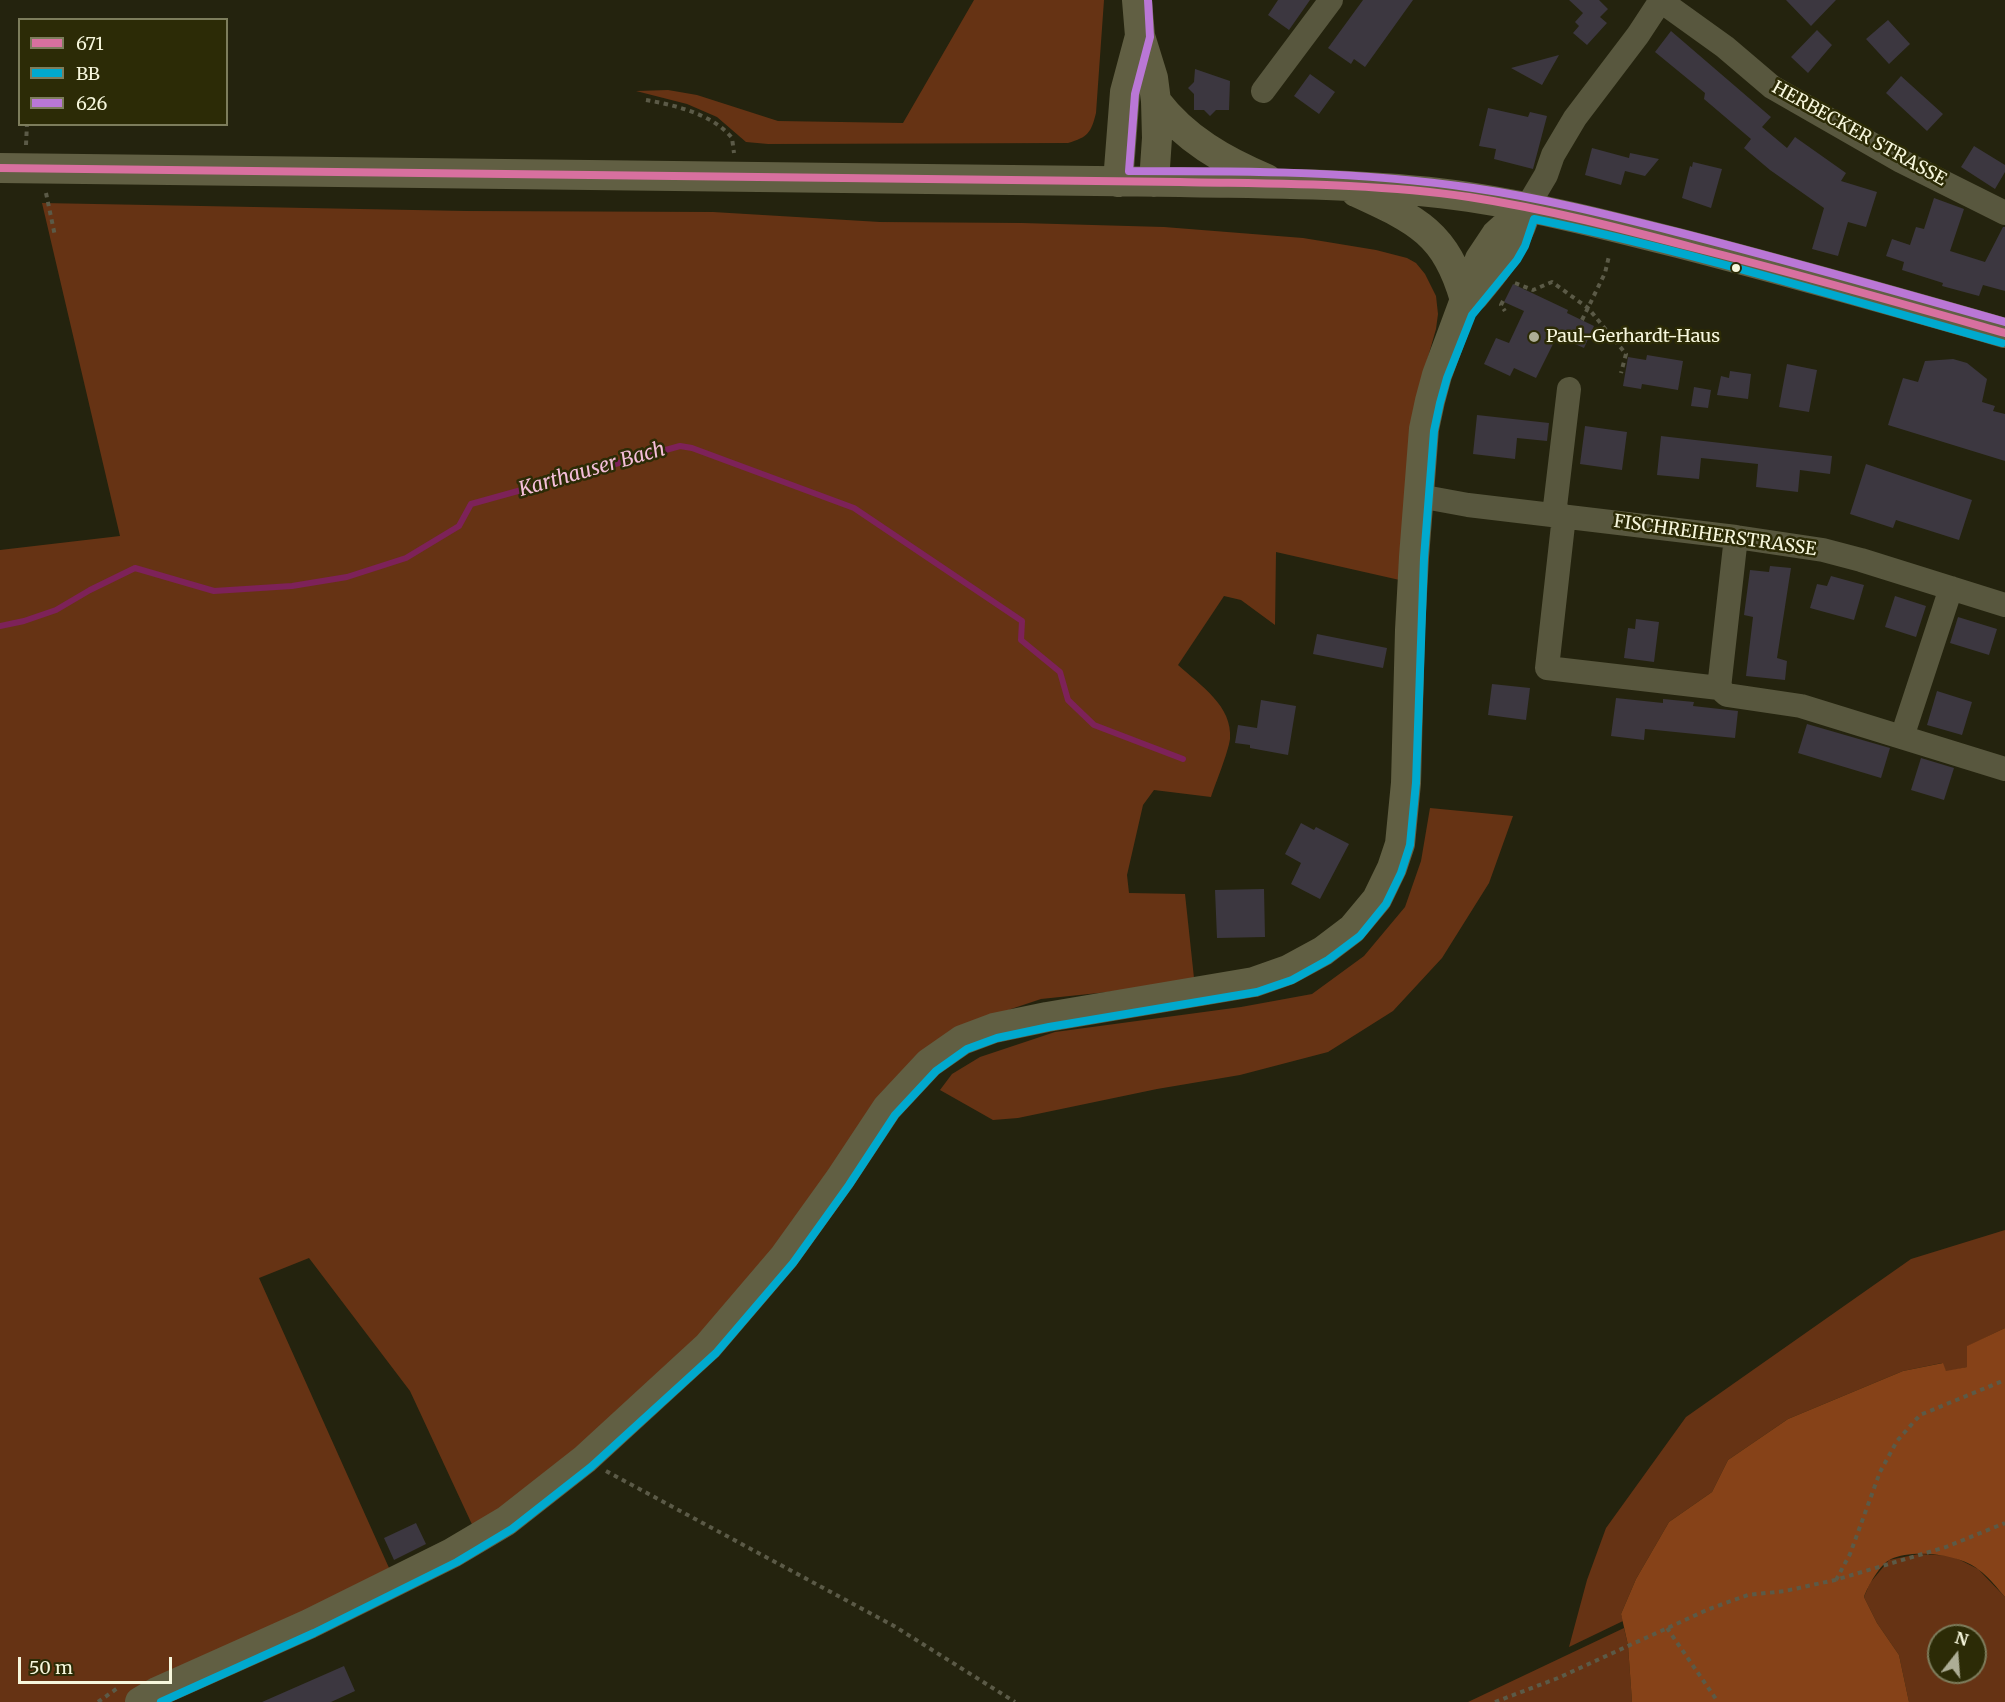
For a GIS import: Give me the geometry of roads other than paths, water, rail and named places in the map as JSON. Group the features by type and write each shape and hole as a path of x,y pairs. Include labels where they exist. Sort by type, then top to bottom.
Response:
{"main road":[{"path":"1137,0 1140,36 1156,101 1157,138 1154,182"},
{"path":"1118,182 1125,92 1140,36"},
{"path":"1156,101 1176,125 1195,141 1233,164 1278,184"},
{"path":"0,168 1342,186 1464,197 1572,216 1749,261 2005,333"},
{"path":"1342,186 1399,213 1425,230 1451,261 1464,305"},
{"path":"140,1702 166,1688 309,1624 452,1553 506,1521 585,1459 708,1346 784,1257 887,1108 929,1064 962,1040 994,1028 1047,1017 1254,982 1288,970 1323,951 1352,929 1377,899 1392,868 1404,814 1410,630 1424,429 1430,401 1440,366 1464,305 1508,254 1515,242 1527,207"}],"street":[{"path":"1263,91 1331,0"},
{"path":"1527,207 1575,118 1661,1"},
{"name":"HERBECKER STRASSE","path":"1661,1 1725,47 1781,92 1901,161 2005,213"},
{"path":"1569,389 1547,668 1719,688 1727,695 1802,706 2005,770"},
{"name":"FISCHREIHERSTRASSE","path":"1419,496 1468,505 1790,544 1842,555 2005,605"},
{"path":"1719,688 1736,537"},
{"path":"1902,737 1951,588"}],"waterway":[{"name":"Karthauser Bach","path":"0,626 56,610 135,568 214,591 292,586 347,577 406,558 459,526 471,504 680,446 692,448 854,508 1022,621 1021,640 1060,672 1068,700 1094,725 1183,759"}],"place":[{"name":"Paul-Gerhardt-Haus","path":"1534,337"}]}
